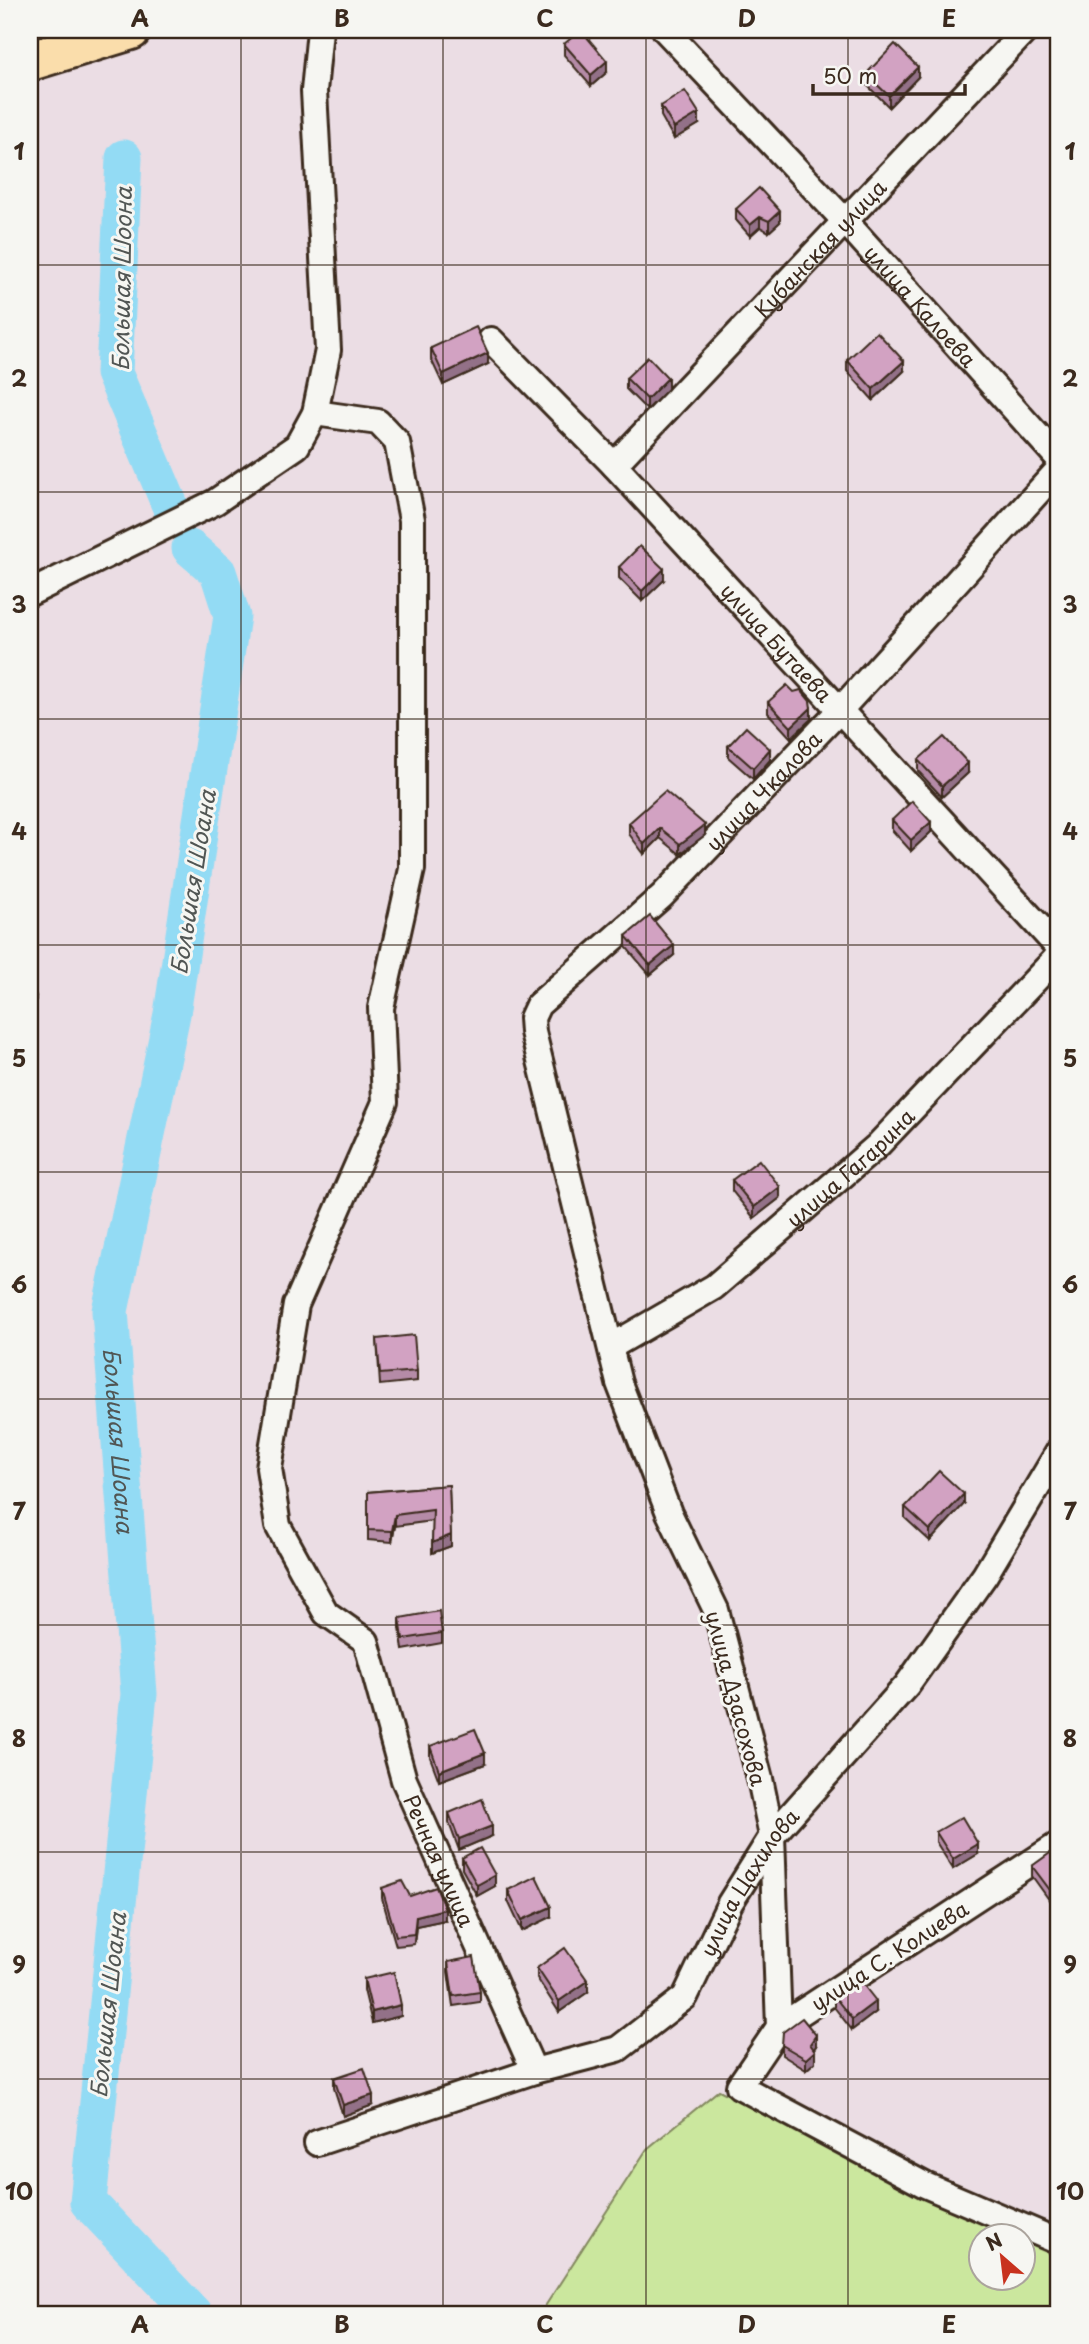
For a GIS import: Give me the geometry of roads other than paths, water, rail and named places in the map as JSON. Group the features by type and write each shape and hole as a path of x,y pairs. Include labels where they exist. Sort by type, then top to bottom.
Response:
{"main road":[{"path":"30,61 131,30"}],"street":[{"path":"30,593 215,502 297,446 315,413 328,350 314,91 320,30"},
{"name":"улица Калоева","path":"665,30 844,220 1059,459"},
{"name":"Кубанская улица","path":"614,464 1026,30"},
{"name":"улица Бутаева","path":"491,340 614,464 1059,948"},
{"name":"Речная улица","path":"315,413 378,422 397,442 412,520 412,869 381,1008 385,1102 296,1305 269,1468 278,1526 326,1614 366,1641 404,1780 534,2071"},
{"name":"улица Чкалова","path":"538,1004 662,896 840,710 1059,469"},
{"name":"улица Гагарина","path":"612,1346 713,1287 877,1146 1059,955"},
{"name":"улица Дзасохова","path":"538,1004 532,1018 533,1032 619,1383 669,1513 716,1610 772,1836 779,2027"},
{"name":"улица Цахилова","path":"317,2143 534,2071 618,2049 685,1997 730,1903 772,1836 907,1685 985,1576 1059,1451"},
{"name":"улица С. Колиева","path":"1059,1844 779,2027 739,2086 925,2185 1059,2242"}],"waterway":[{"name":"Большая Шоона","path":"124,158 114,373 174,515"},
{"name":"Большая Шоана","path":"190,548 218,572 232,616 172,1014 110,1311 139,1694 88,2202 194,2314"}]}
